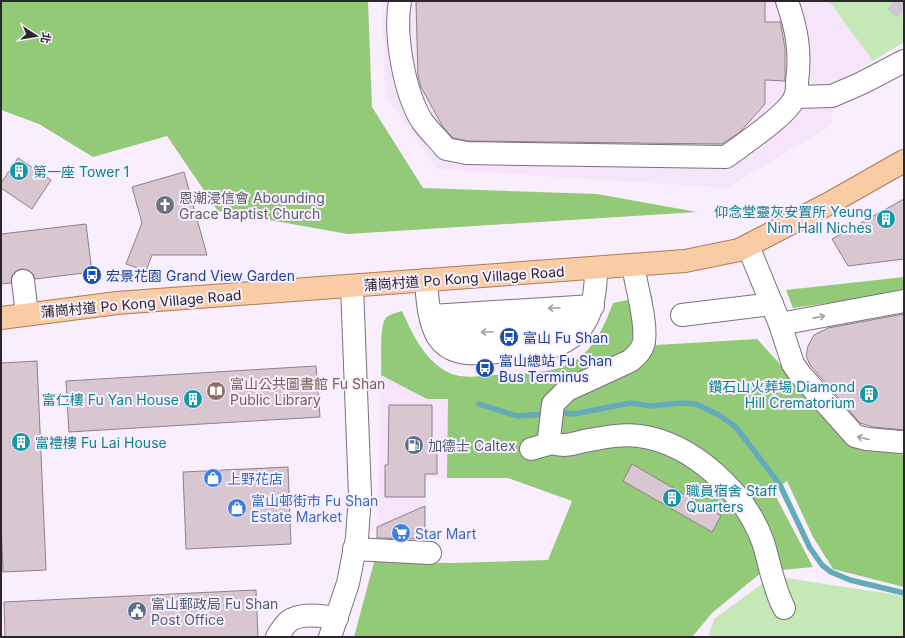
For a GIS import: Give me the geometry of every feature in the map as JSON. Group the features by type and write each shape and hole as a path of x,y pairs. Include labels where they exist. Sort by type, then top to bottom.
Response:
{"main road":[{"name":"蒲崗村道 Po Kong Village Road","path":"1,318 117,303 685,261 739,250 748,246 830,203 904,161"}],"street":[{"path":"400,1 398,15 405,82 422,120 446,149 467,153 726,157 754,137 778,116 795,97 800,60 794,21 787,1"},
{"path":"795,97 832,96 862,83 904,61"},
{"path":"748,246 780,324 792,364 848,430 855,436 867,439 901,442"},
{"path":"550,437 553,404 567,390 630,361 638,353 644,343 644,327 633,265"},
{"path":"434,325 582,326 593,306 596,292 596,268"},
{"path":"426,280 427,302 434,325"},
{"path":"23,281 27,314"},
{"path":"334,628 348,583 357,538 360,495 352,286"},
{"path":"780,324 904,301"},
{"path":"682,315 772,304"},
{"path":"434,325 593,306"},
{"path":"550,437 566,446 612,436 641,436 684,452 702,462 727,485 752,520 763,541 778,596 784,608"},
{"path":"531,448 550,437"},
{"path":"354,549 430,553"},
{"path":"276,637 289,621 302,616 324,616 334,628"}],"shaded area":[{"path":"382,1 829,1 873,61 832,84 832,125 727,188 436,169 385,94"},
{"name":"加德士 Caltex","path":"381,375 427,399 448,399 447,478 426,478 425,539 377,539"}],"green space":[{"path":"1,1 368,1 372,107 423,188 597,194 697,212 348,234 218,211 167,136 93,157 39,124 1,110"},
{"path":"829,1 904,1 904,42 873,61"},
{"path":"904,277 904,292 793,308 786,290"},
{"path":"652,295 656,345 757,339 791,376 847,442 904,455 904,587 833,569 813,537 787,481 773,491 813,567 762,572 712,613 692,637 354,637 374,562 453,563 548,560 572,501 508,478 447,478 448,399 427,399 381,375 381,338 385,319 402,311 414,336 424,351 437,365 450,373 469,377 518,374 555,369 569,364 582,355 593,343 603,326 613,303"},
{"path":"773,576 904,596 904,637 708,637 714,619"}],"building":[{"path":"416,1 765,1 765,22 781,22 785,48 785,81 765,80 765,104 740,132 722,144 468,141 453,138 443,127 421,87 418,76"},
{"path":"18,158 51,180 32,209 1,188 1,183"},
{"name":"恩潮浸信會 Abounding Grace Baptist Church","path":"184,172 207,255 152,255 146,271 126,264 142,223 132,187"},
{"name":"仰念堂靈灰安置所 Yeung Nim Hall Niches","path":"904,199 904,259 848,266 832,239"},
{"path":"86,224 92,272 35,279 33,274 28,270 21,269 16,271 12,276 11,283 1,284 1,234"},
{"name":"鑽石山火葬場 Diamond Hill Crematorium","path":"904,314 904,430 873,427 860,423 810,365 806,356 808,346 814,335 828,328"},
{"name":"富禮樓 Fu Lai House","path":"37,361 46,570 3,572 1,521 1,363"},
{"name":"富仁樓 Fu Yan House","path":"316,366 320,417 69,432 66,381"},
{"path":"389,405 432,405 432,445 437,445 437,474 425,474 425,497 385,497 385,465 388,465"},
{"name":"職員宿舍 Staff Quarters","path":"632,464 721,516 712,532 623,481"},
{"name":"富山邨街市 Fu Shan Estate Market","path":"288,467 291,544 186,549 183,472"},
{"name":"Star Mart","path":"425,506 425,539 377,538 377,527"},
{"path":"256,590 258,637 5,637 4,602"}],"waterway":[{"path":"557,412 574,414 630,403 652,406 681,403 696,404 719,415 736,427 780,485 810,548 822,565 831,572 850,580 904,593"},
{"path":"479,404 517,416 547,414"}],"tunnel":[{"path":"894,1 904,9"}],"place":[{"name":"第一座 Tower 1","path":"19,171"},
{"name":"恩潮浸信會 Abounding Grace Baptist Church","path":"165,205"},
{"name":"仰念堂靈灰安置所 Yeung Nim Hall Niches","path":"886,219"},
{"name":"宏景花園 Grand View Garden","path":"92,275"},
{"name":"富山 Fu Shan","path":"509,337"},
{"name":"富山總站 Fu Shan Bus Terminus","path":"485,368"},
{"name":"富山公共圖書館 Fu Shan Public Library","path":"216,391"},
{"name":"鑽石山火葬場 Diamond Hill Crematorium","path":"869,394"},
{"name":"富仁樓 Fu Yan House","path":"193,399"},
{"name":"富禮樓 Fu Lai House","path":"21,442"},
{"name":"加德士 Caltex","path":"414,445"},
{"name":"上野花店","path":"213,478"},
{"name":"職員宿舍 Staff Quarters","path":"672,498"},
{"name":"富山邨街市 Fu Shan Estate Market","path":"237,508"},
{"name":"Star Mart","path":"401,533"},
{"name":"富山郵政局 Fu Shan Post Office","path":"137,611"}]}
